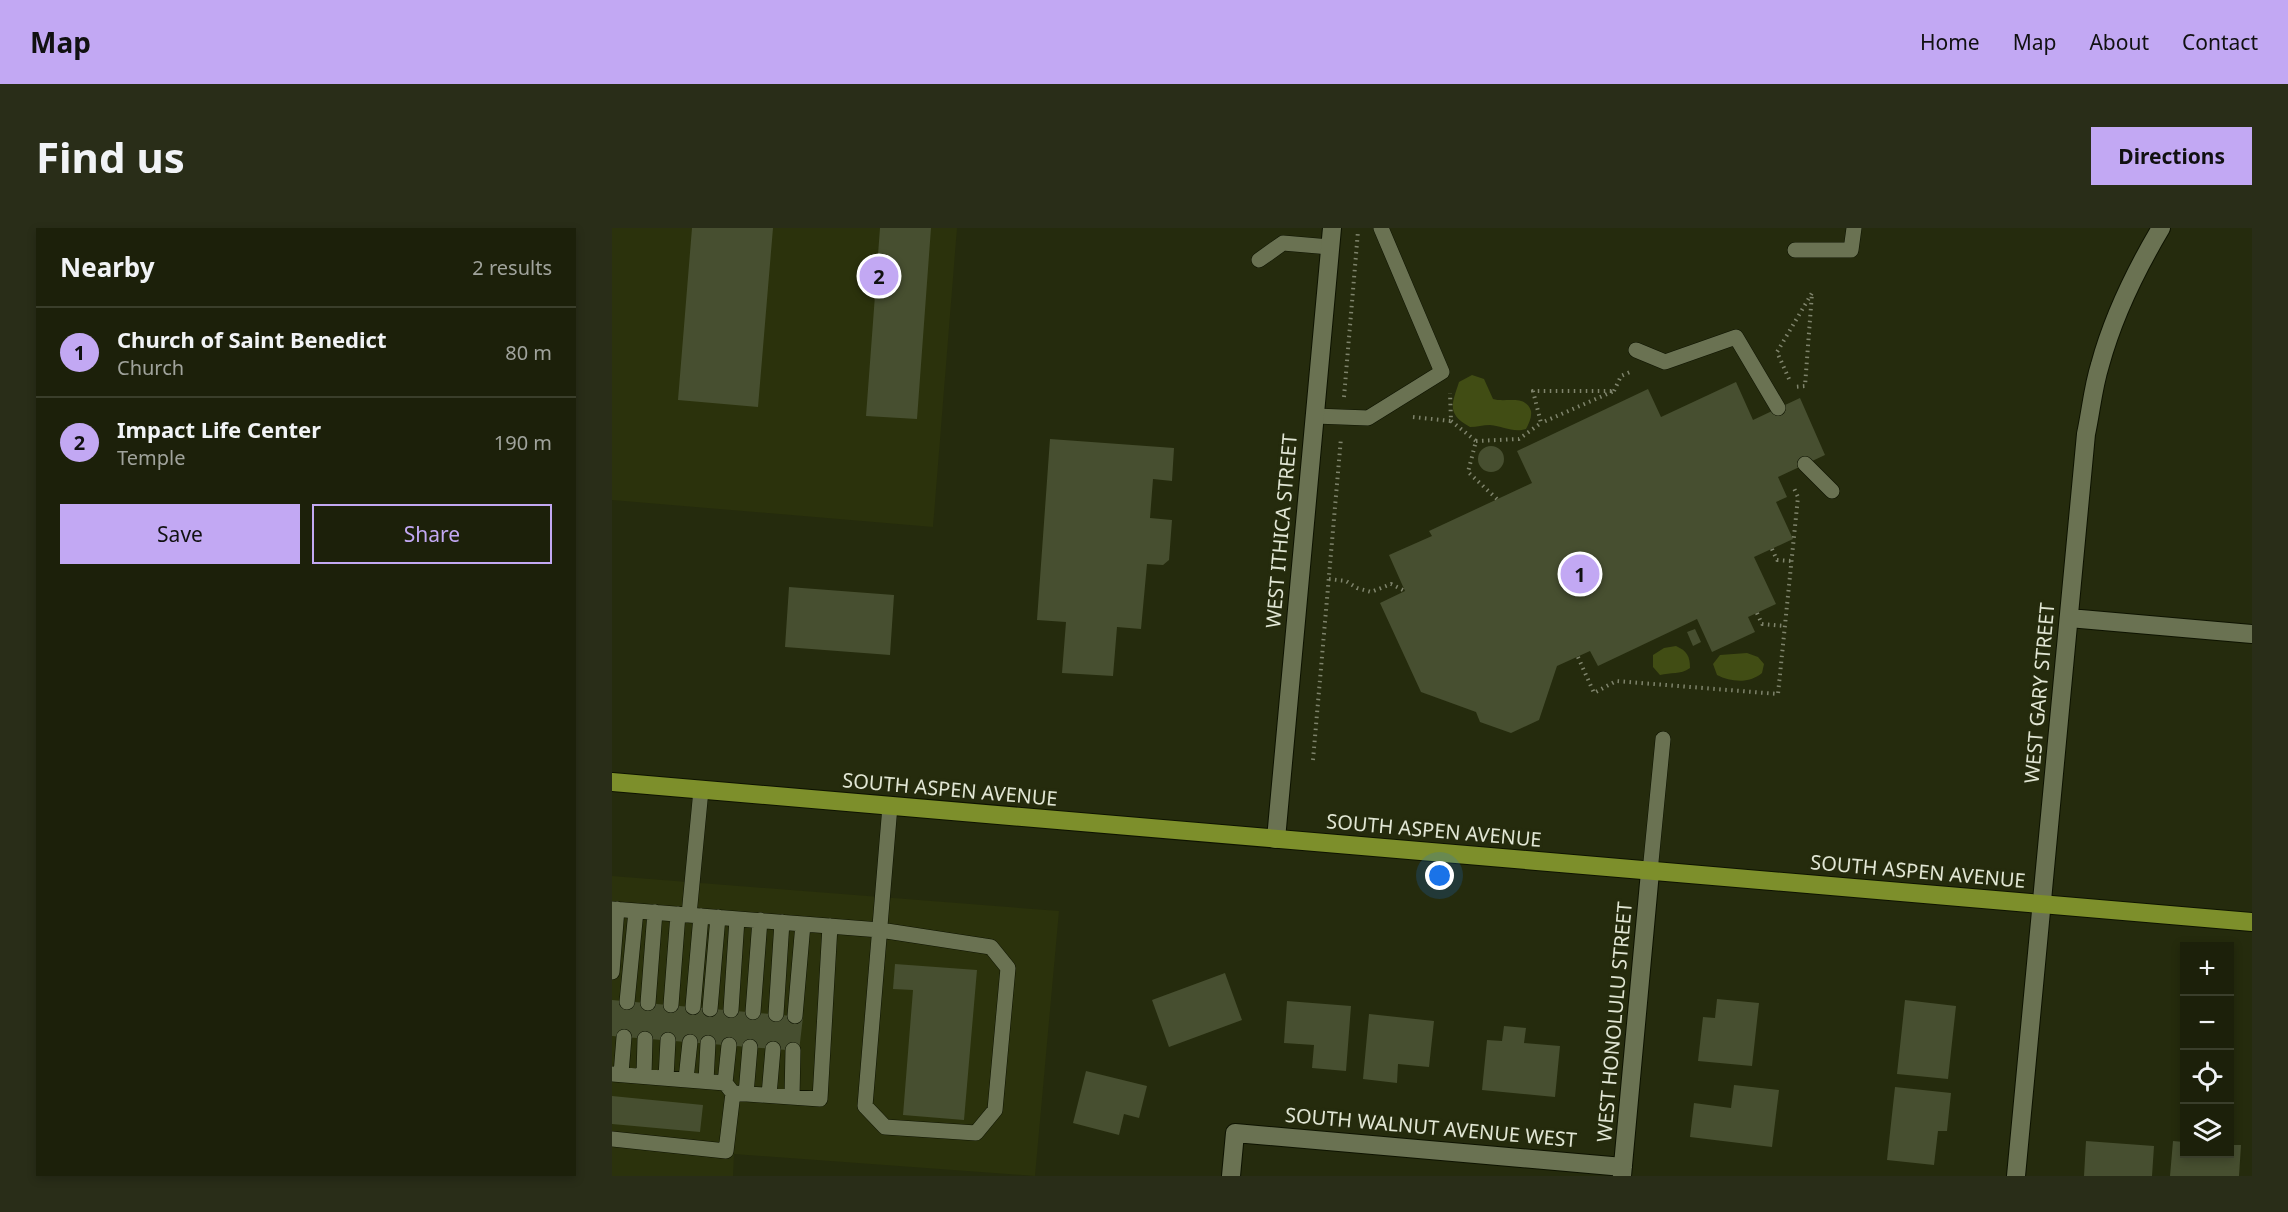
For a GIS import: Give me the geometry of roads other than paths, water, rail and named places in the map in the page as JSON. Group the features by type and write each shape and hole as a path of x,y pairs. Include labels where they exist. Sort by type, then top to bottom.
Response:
{"main road":[{"name":"SOUTH ASPEN AVENUE","path":"612,782 2252,922"}],"street":[{"name":"WEST ITHICA STREET","path":"1276,839 1332,228"},
{"name":"WEST GARY STREET","path":"2016,1176 2086,434 2100,365 2120,310 2145,255 2161,228"},
{"path":"2069,618 2252,633"},
{"name":"WEST HONOLULU STREET","path":"1622,1172 1650,872"},
{"name":"SOUTH WALNUT AVENUE WEST","path":"1231,1176 1235,1133 1622,1172"}],"lane":[{"path":"1315,416 1368,418 1442,372 1381,228"},
{"path":"1795,250 1851,250 1854,228"},
{"path":"1259,260 1283,243 1330,247"},
{"path":"1636,350 1665,362 1736,337 1775,403"},
{"path":"1805,464 1832,491"},
{"path":"1650,872 1663,739"},
{"path":"671,1005 689,915 701,790"},
{"path":"612,972 615,909 880,930 991,947 1008,968 995,1110 976,1133 885,1127 865,1106 880,930 890,806"},
{"path":"627,1002 636,911"},
{"path":"648,1003 655,912"},
{"path":"689,915 693,1007"},
{"path":"710,1009 718,917"},
{"path":"731,1010 737,919"},
{"path":"753,1012 760,920"},
{"path":"776,1014 782,922"},
{"path":"795,1016 803,924"},
{"path":"624,1037 616,1074 706,1081 734,1090 820,1099 830,926"},
{"path":"644,1075 645,1039"},
{"path":"666,1077 668,1040"},
{"path":"686,1079 690,1042"},
{"path":"706,1081 708,1043"},
{"path":"729,1045 734,1090"},
{"path":"612,1139 726,1151 734,1090 750,1047"},
{"path":"769,1095 773,1049"},
{"path":"792,1050 792,1097"}],"place":[{"name":"Impact Life Center","path":"879,276"},
{"name":"Church of Saint Benedict","path":"1580,574"}]}
